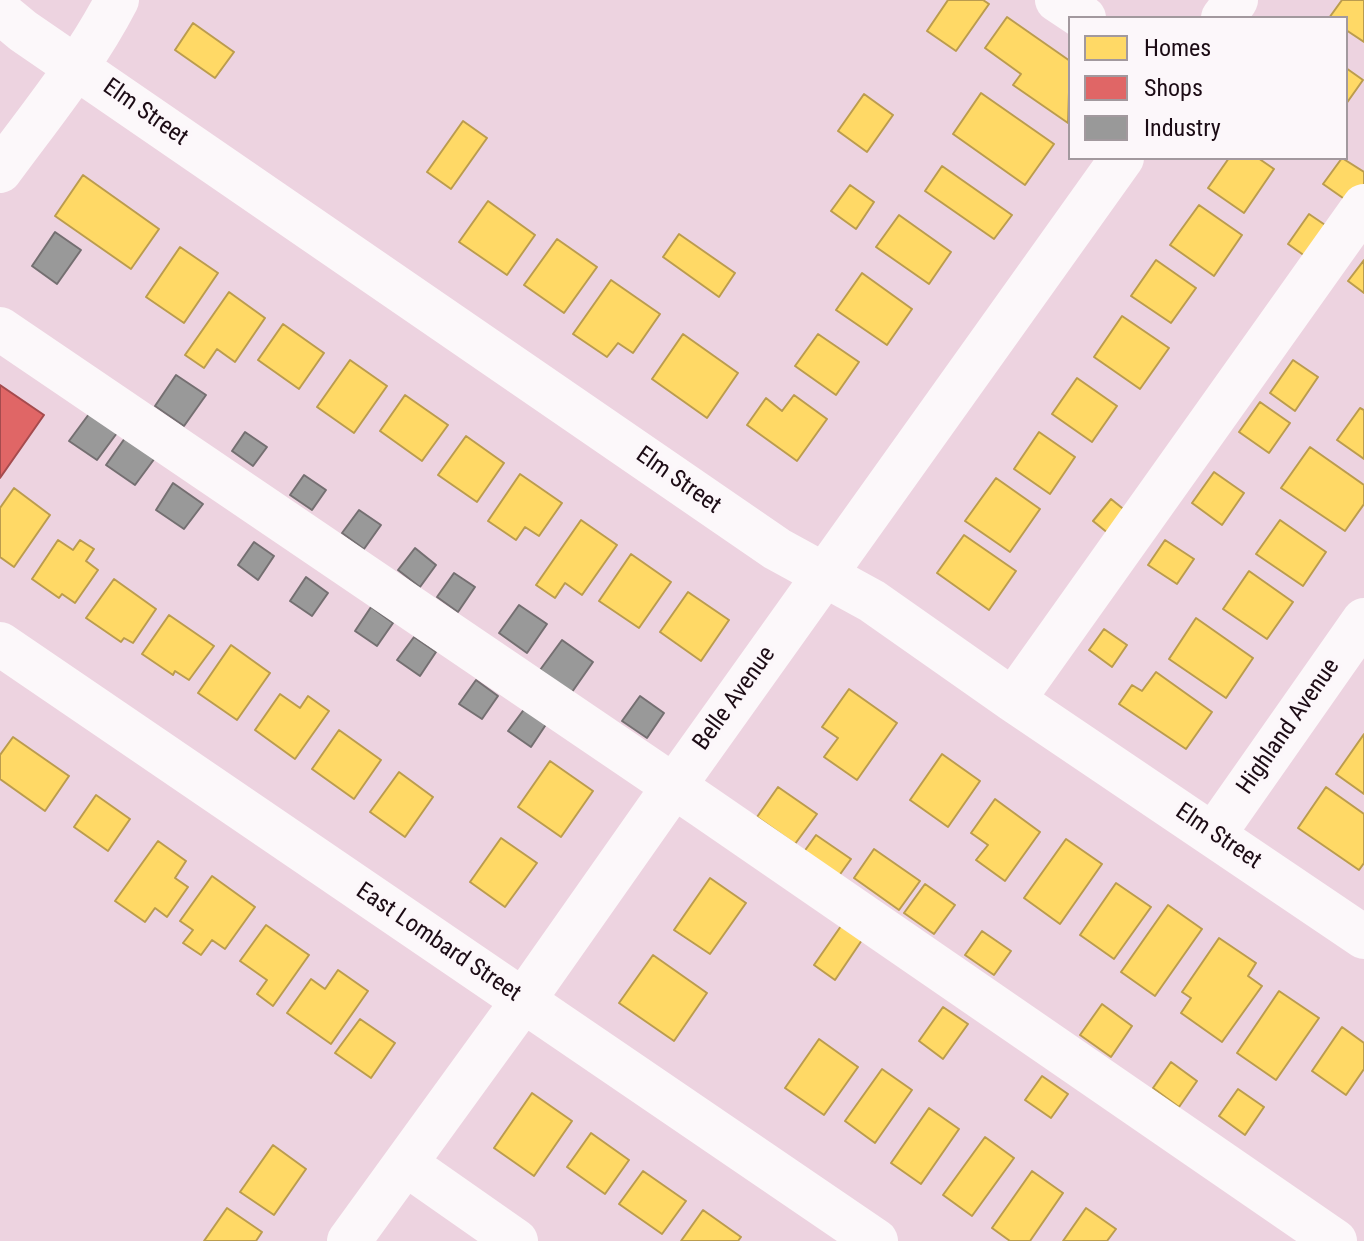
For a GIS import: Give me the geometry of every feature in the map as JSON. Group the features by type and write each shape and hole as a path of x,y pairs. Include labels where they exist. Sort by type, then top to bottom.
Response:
{"street":[{"path":"0,171 78,67 100,34 117,0"},
{"path":"1057,0 1081,16"},
{"name":"Elm Street","path":"0,12 23,31 777,549 872,601 1364,937"},
{"name":"Belle Avenue","path":"349,1241 1121,160"},
{"path":"1013,700 1364,206"},
{"path":"0,329 674,786 1335,1241"},
{"name":"Highland Avenue","path":"1214,834 1364,620"},
{"name":"East Lombard Street","path":"0,644 876,1241"},
{"path":"406,1164 516,1241"}],"building: Homes":[{"path":"948,0 983,0 989,4 956,51 927,31"},
{"path":"1342,0 1364,0 1364,42 1348,31 1348,16 1330,16"},
{"path":"1007,17 1068,60 1068,123 1013,85 1021,74 985,48"},
{"path":"193,23 234,52 215,78 175,50"},
{"path":"1348,69 1363,80 1348,101"},
{"path":"981,93 1054,144 1025,185 953,134"},
{"path":"864,94 893,115 867,152 838,131"},
{"path":"463,121 487,138 451,189 427,172"},
{"path":"1228,160 1261,160 1274,169 1244,213 1208,188"},
{"path":"1341,160 1364,172 1364,190 1353,205 1323,184"},
{"path":"942,166 1012,215 994,239 925,191"},
{"path":"83,175 159,229 131,269 55,216"},
{"path":"850,185 874,202 856,229 831,211"},
{"path":"488,201 535,235 507,275 459,242"},
{"path":"1199,205 1242,235 1214,276 1170,245"},
{"path":"1309,214 1334,231 1312,261 1288,244"},
{"path":"899,215 951,252 929,284 876,247"},
{"path":"679,234 735,273 719,297 663,257"},
{"path":"557,239 597,267 564,313 524,285"},
{"path":"180,247 218,273 184,323 146,297"},
{"path":"1156,260 1196,288 1171,323 1131,296"},
{"path":"1364,260 1364,293 1348,281"},
{"path":"862,273 912,309 887,345 836,310"},
{"path":"611,280 660,314 633,353 618,343 607,357 573,334"},
{"path":"229,292 265,318 235,362 217,349 204,368 185,355"},
{"path":"1122,316 1169,348 1140,389 1094,357"},
{"path":"283,324 324,353 299,389 258,360"},
{"path":"683,334 738,373 707,418 652,379"},
{"path":"818,334 859,362 836,395 795,366"},
{"path":"350,360 387,386 354,433 317,407"},
{"path":"1293,360 1318,377 1295,411 1270,393"},
{"path":"1077,378 1117,406 1092,442 1052,414"},
{"path":"405,395 448,425 422,461 380,431"},
{"path":"794,395 827,419 797,461 747,425 766,398 782,411"},
{"path":"1260,402 1290,423 1269,453 1239,432"},
{"path":"1360,408 1364,410 1364,459 1337,440"},
{"path":"1039,432 1075,457 1050,494 1014,469"},
{"path":"466,436 504,463 477,502 438,475"},
{"path":"1310,447 1364,485 1364,504 1345,531 1281,488"},
{"path":"1214,472 1244,493 1222,525 1192,503"},
{"path":"520,474 562,503 539,536 525,527 516,540 488,521"},
{"path":"996,478 1040,509 1010,552 965,521"},
{"path":"14,488 50,515 14,567 0,557 0,508"},
{"path":"1111,499 1132,516 1114,538 1093,521"},
{"path":"581,520 617,545 582,595 565,583 555,598 536,585"},
{"path":"1280,520 1326,552 1303,586 1256,554"},
{"path":"964,535 1016,571 989,610 937,573"},
{"path":"58,540 73,550 80,540 94,549 86,561 98,570 75,603 62,594 59,598 32,579"},
{"path":"1165,540 1194,559 1177,584 1148,565"},
{"path":"631,554 671,582 639,628 599,601"},
{"path":"1249,571 1293,602 1267,639 1223,609"},
{"path":"114,579 156,609 133,643 124,638 121,642 86,618"},
{"path":"688,592 729,620 701,661 660,632"},
{"path":"169,615 214,646 189,680 175,671 173,675 142,654"},
{"path":"1196,618 1253,658 1226,698 1169,659"},
{"path":"1104,629 1127,645 1112,667 1089,650"},
{"path":"231,645 270,673 237,720 198,693"},
{"path":"1156,672 1212,712 1186,749 1119,704 1132,685 1142,691"},
{"path":"849,689 897,723 857,780 824,757 838,738 822,727"},
{"path":"280,694 300,708 308,696 329,711 295,759 255,730"},
{"path":"339,730 381,760 354,799 312,769"},
{"path":"1364,734 1364,794 1336,774"},
{"path":"13,737 69,776 45,811 0,779 0,755"},
{"path":"942,754 980,781 948,827 910,800"},
{"path":"550,761 593,791 561,837 518,807"},
{"path":"399,772 433,797 405,837 370,812"},
{"path":"778,787 817,814 795,844 757,817"},
{"path":"1326,787 1364,814 1364,863 1359,870 1298,828"},
{"path":"96,795 130,819 108,851 74,827"},
{"path":"995,799 1040,832 1005,881 976,860 988,845 971,833"},
{"path":"816,835 851,859 836,880 801,856"},
{"path":"501,838 537,863 505,907 470,882"},
{"path":"1066,839 1102,864 1060,924 1024,898"},
{"path":"158,841 186,861 175,878 188,887 167,917 155,908 145,922 115,901"},
{"path":"874,849 920,881 899,910 854,878"},
{"path":"212,876 255,907 225,949 212,940 201,955 183,943 193,930 180,921"},
{"path":"710,878 746,903 710,954 674,930"},
{"path":"1116,883 1151,907 1114,959 1080,935"},
{"path":"925,884 955,905 934,934 904,913"},
{"path":"1168,905 1202,929 1155,996 1121,972"},
{"path":"266,925 309,955 273,1006 257,994 267,980 240,961"},
{"path":"841,926 862,940 835,980 814,965"},
{"path":"982,931 1011,951 994,975 965,955"},
{"path":"1219,938 1256,963 1248,976 1262,986 1222,1042 1181,1013 1191,998 1182,992"},
{"path":"653,955 707,993 674,1041 619,1003"},
{"path":"338,970 368,991 331,1044 287,1013 311,979 325,989"},
{"path":"1279,991 1319,1018 1276,1080 1237,1053"},
{"path":"1102,1004 1132,1026 1111,1057 1080,1035"},
{"path":"943,1007 968,1024 943,1059 919,1041"},
{"path":"360,1019 395,1043 371,1078 335,1053"},
{"path":"1342,1027 1364,1043 1364,1069 1346,1095 1312,1071"},
{"path":"819,1039 858,1067 824,1115 785,1088"},
{"path":"1171,1062 1197,1081 1179,1107 1153,1088"},
{"path":"882,1069 912,1090 875,1143 845,1121"},
{"path":"1042,1076 1068,1094 1051,1118 1025,1100"},
{"path":"1238,1089 1264,1107 1245,1135 1219,1116"},
{"path":"532,1093 572,1121 534,1176 494,1148"},
{"path":"929,1108 959,1129 921,1184 891,1163"},
{"path":"591,1133 629,1160 605,1194 567,1167"},
{"path":"985,1137 1014,1158 972,1216 943,1195"},
{"path":"273,1145 306,1169 274,1215 240,1192"},
{"path":"643,1171 686,1201 662,1234 619,1204"},
{"path":"1032,1171 1063,1193 1030,1241 1010,1241 992,1228"},
{"path":"227,1208 262,1232 256,1241 204,1241"},
{"path":"1086,1208 1116,1229 1107,1241 1063,1241"},
{"path":"703,1210 741,1237 738,1241 681,1241"}],"building: Shops":[{"path":"0,385 44,415 0,478"}],"building: Industry":[{"path":"55,232 81,250 57,284 32,266"},
{"path":"176,375 206,395 184,426 155,406"},
{"path":"89,414 117,433 97,460 69,441"},
{"path":"245,432 267,447 253,466 232,451"},
{"path":"125,438 155,458 135,485 106,465"},
{"path":"304,475 326,490 312,510 290,495"},
{"path":"173,483 203,504 184,529 156,510"},
{"path":"359,510 381,525 364,549 342,533"},
{"path":"254,542 274,556 258,580 238,565"},
{"path":"415,548 436,565 420,587 398,570"},
{"path":"454,573 475,587 458,612 437,597"},
{"path":"306,577 328,593 312,616 290,601"},
{"path":"519,605 547,624 527,653 499,633"},
{"path":"371,607 393,623 377,646 355,631"},
{"path":"414,637 436,652 420,676 397,660"},
{"path":"562,640 593,662 572,692 540,670"},
{"path":"476,680 498,696 482,719 459,704"},
{"path":"640,696 664,713 647,738 622,721"},
{"path":"525,708 547,723 531,747 508,731"}]}
